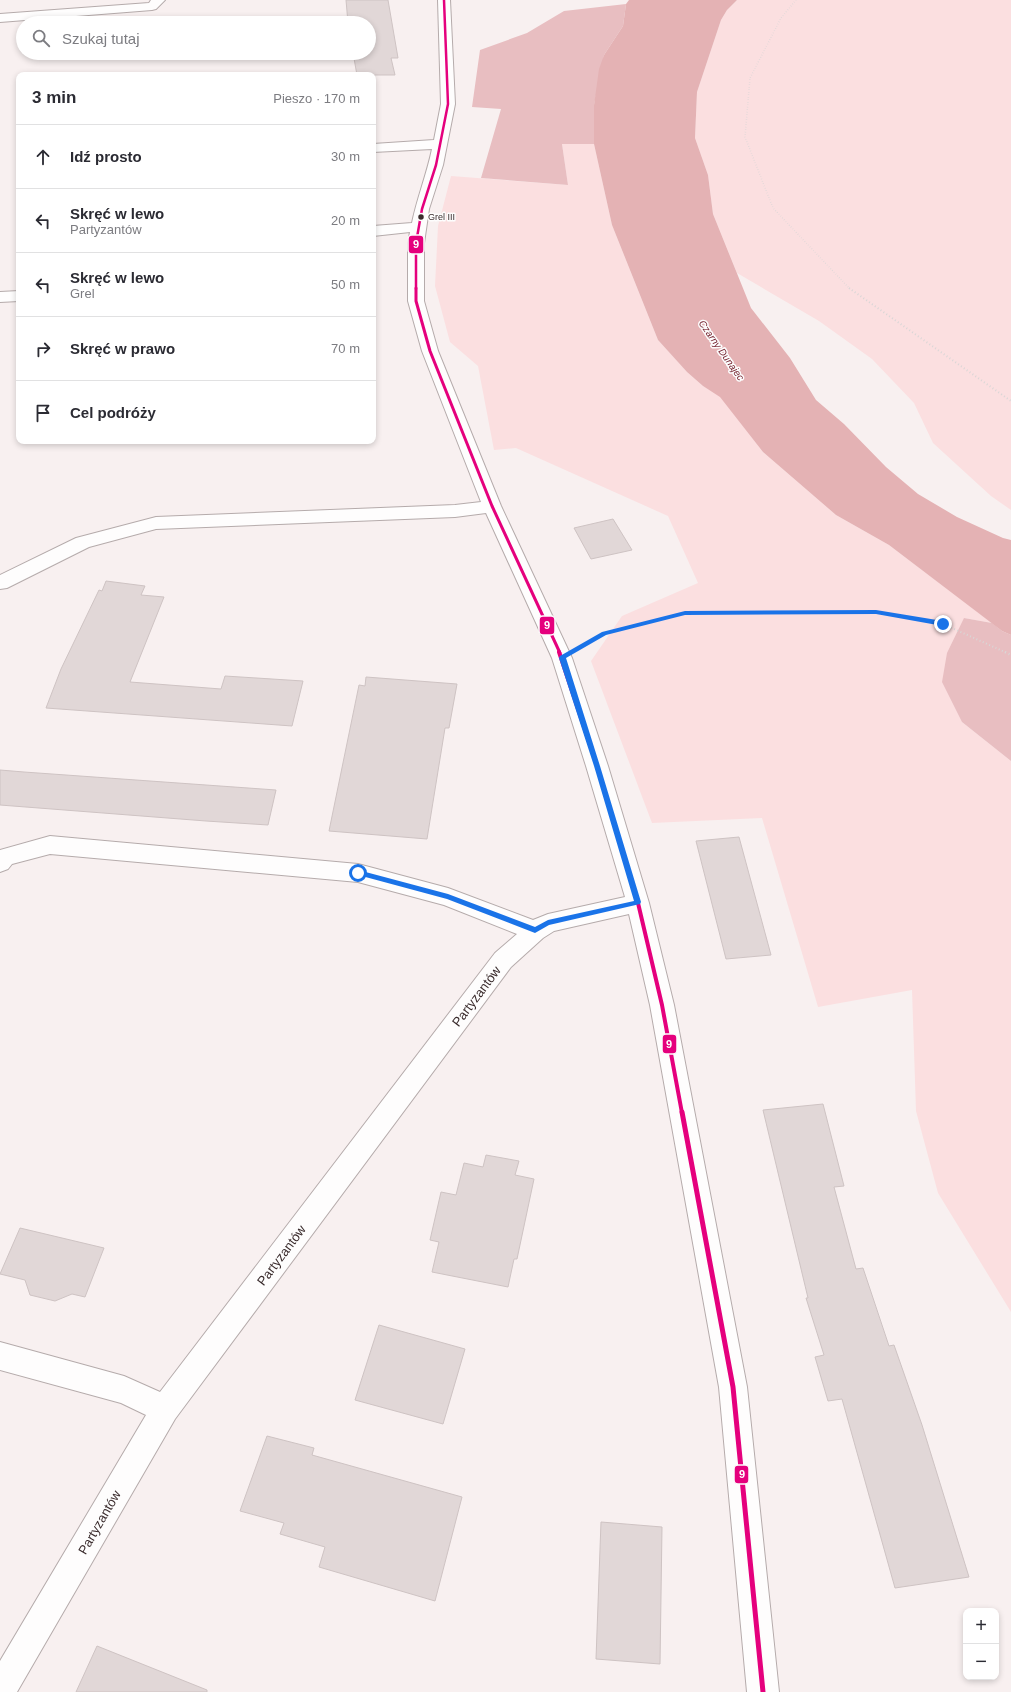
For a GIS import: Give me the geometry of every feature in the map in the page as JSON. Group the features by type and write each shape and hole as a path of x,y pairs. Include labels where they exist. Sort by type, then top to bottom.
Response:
{"street":[{"path":"0,8 105,0"},
{"path":"25,16 152,6 159,0"},
{"path":"444,0 448,104 436,165 412,238 416,301 430,351 492,506 562,658 597,766 638,902 662,1005 733,1386 764,1692"},
{"path":"0,18 16,17"},
{"path":"376,148 440,144"},
{"path":"376,232 412,238"},
{"path":"0,297 16,296"},
{"path":"0,583 83,542 156,522 455,511 492,506"},
{"path":"0,863 5,858 50,845 358,873 448,897 535,931"},
{"name":"Partyzantów","path":"0,1691 165,1409 503,960 535,931 548,923 638,902"},
{"path":"0,1356 124,1390 165,1409"}],"path":[{"path":"796,0 781,18 750,78 745,137 773,208 852,291 1011,402"},
{"path":"562,658 604,634 685,613 876,612 943,624 1011,655"}],"shaded area":[{"path":"737,0 1011,0 1011,510 991,496 933,443 914,403 872,359 819,321 737,273 713,214 708,175 695,138 697,92 721,20 727,10"},
{"path":"626,4 623,26 604,55 594,105 594,144 562,144 568,185 481,178 501,109 472,107 480,50 527,33 564,11"},
{"path":"562,144 594,144 612,225 658,340 687,372 703,386 720,396 763,452 836,515 889,545 992,623 964,618 962,722 1011,761 1011,1312 938,1193 916,1111 912,990 818,1007 762,818 652,823 591,661 622,616 698,583 668,516 516,448 494,450 478,366 450,342 435,286 438,226 451,176 568,185"},
{"path":"964,618 992,623 1002,631 1011,635 1011,761 962,722 942,682 947,653"}],"water":[{"name":"Czarny Dunajec","path":"629,0 737,0 727,10 721,20 697,92 695,138 708,175 713,214 751,308 790,358 816,400 844,424 886,467 918,494 957,517 1003,538 1011,540 1011,635 1002,631 889,545 836,515 763,452 720,397 703,386 687,372 658,340 612,225 594,144 594,105 599,69 604,55 623,26 626,4"}],"building":[{"path":"346,0 388,0 398,58 391,58 395,75 376,75 376,72 356,72 354,60 376,60 376,16 347,16"},
{"path":"613,519 632,550 591,559 574,528"},
{"path":"106,581 145,586 141,595 164,597 130,682 221,689 225,676 303,681 292,726 46,708 61,669 99,590 102,591"},
{"path":"366,677 457,684 449,728 445,728 427,839 329,831 359,685 365,686"},
{"path":"0,770 276,790 268,825 206,821 0,805"},
{"path":"739,837 771,955 726,959 696,841"},
{"path":"823,1104 844,1186 834,1187 856,1269 863,1268 889,1346 894,1345 922,1425 969,1577 895,1588 842,1399 828,1401 815,1357 824,1355 806,1298 808,1298 763,1110"},
{"path":"486,1155 519,1161 515,1175 534,1179 517,1259 514,1259 508,1287 432,1272 439,1242 430,1240 441,1192 456,1195 464,1163 483,1167"},
{"path":"20,1228 104,1248 85,1297 72,1294 55,1301 30,1295 25,1280 0,1274"},
{"path":"379,1325 465,1349 443,1424 355,1400"},
{"path":"267,1436 314,1448 312,1455 462,1497 435,1601 319,1567 325,1547 280,1534 284,1523 240,1511"},
{"path":"601,1522 662,1527 660,1664 596,1659"},
{"path":"97,1646 207,1690 207,1692 76,1692"}],"transit line":[{"name":"9","path":"444,0 448,104 436,165 422,209 416,243 416,301 430,351 492,506 562,658 597,766 638,903 662,1005 733,1387 763,1692"}],"place":[{"name":"Grel III","path":"421,217"}],"route":[{"path":"358,873 448,897 535,931 548,923 638,902 597,766 562,658 604,634 685,613 876,612 943,624"}]}
